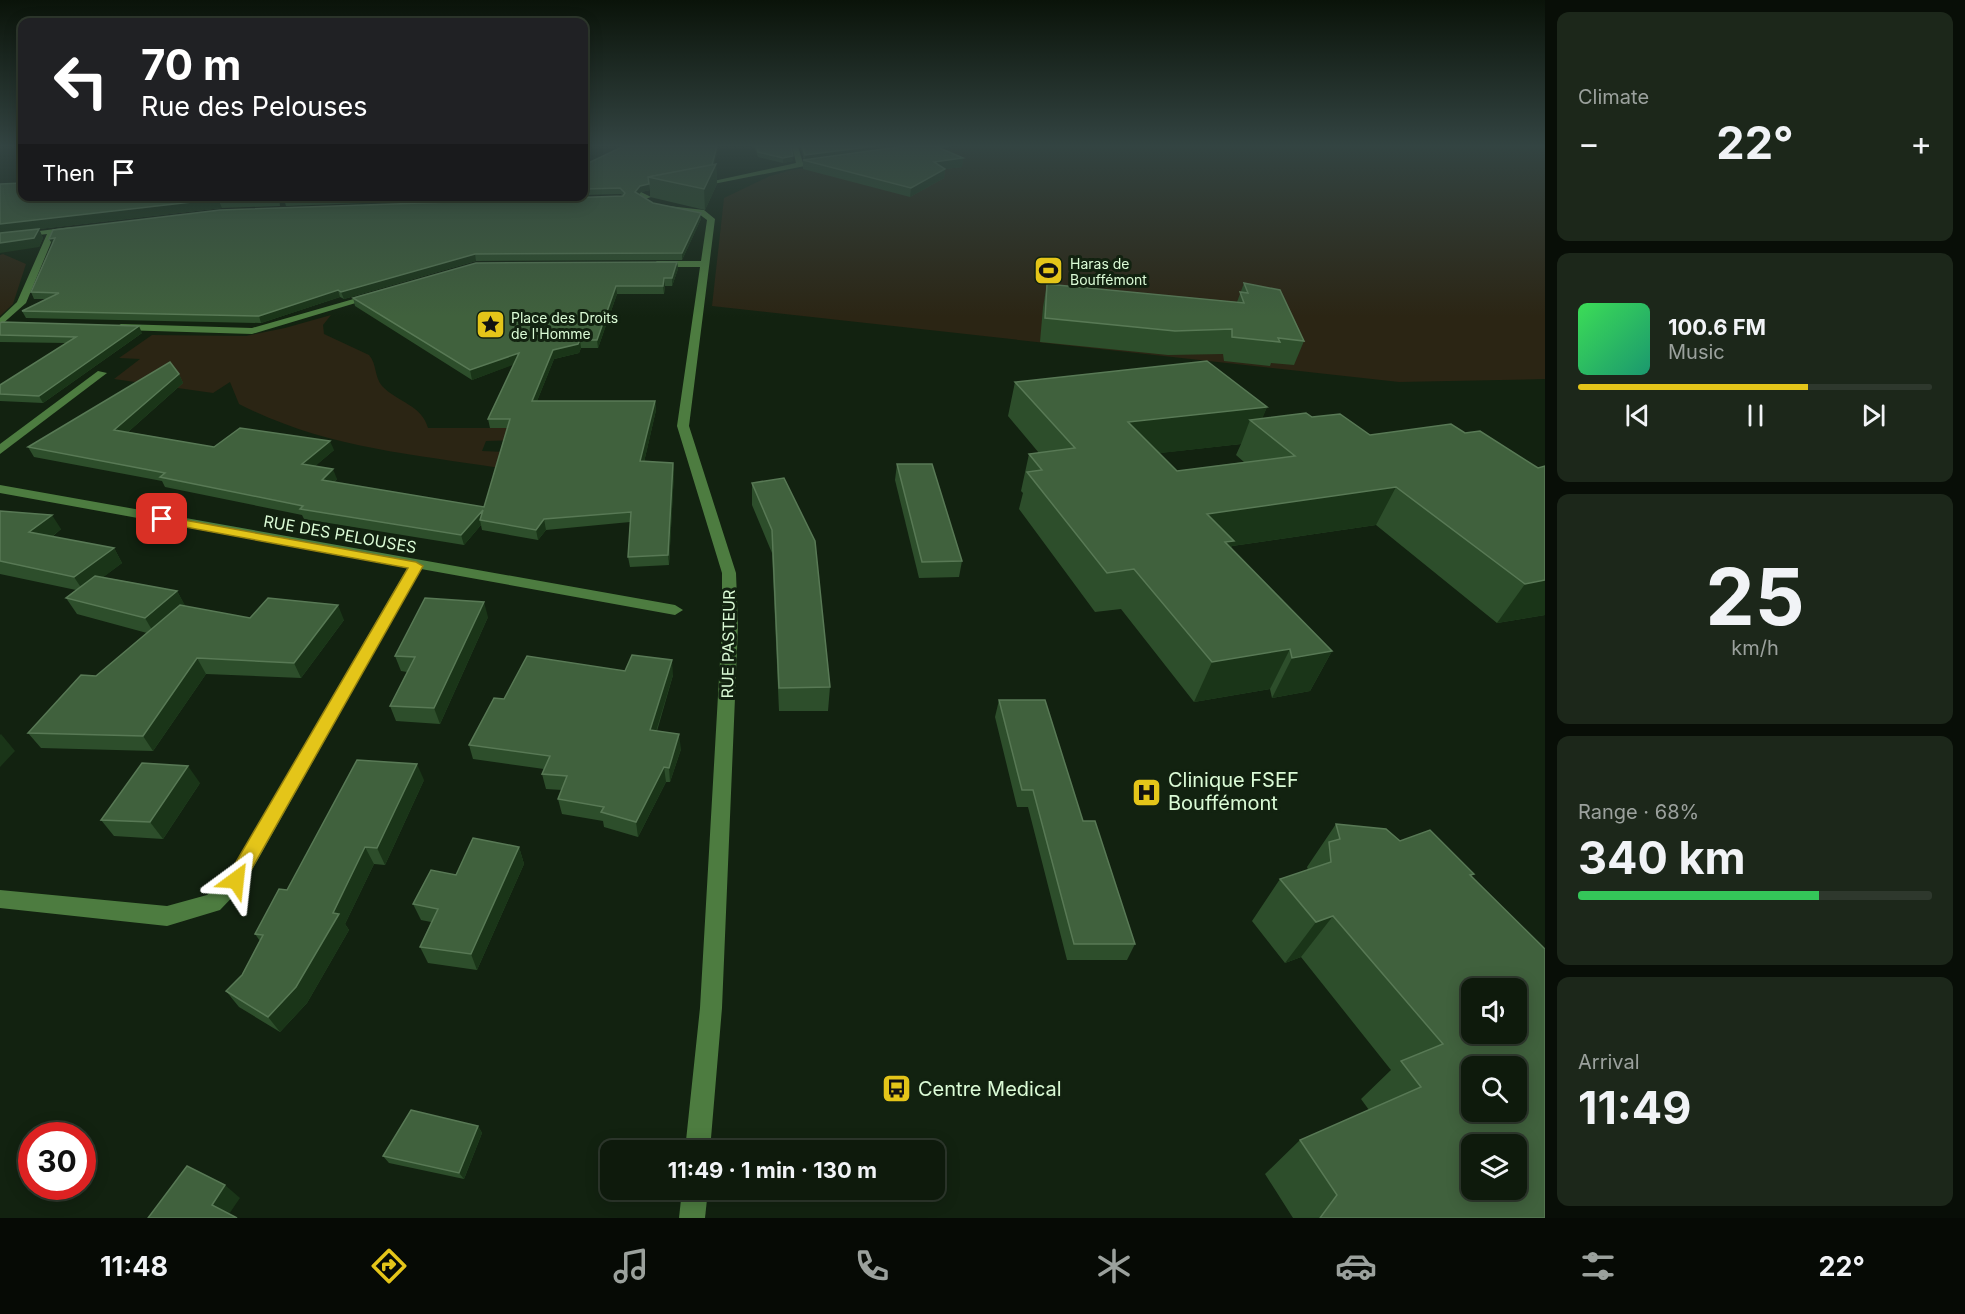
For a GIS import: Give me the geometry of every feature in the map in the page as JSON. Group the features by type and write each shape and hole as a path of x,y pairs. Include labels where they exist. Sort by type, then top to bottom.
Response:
{"street":[{"name":"RUE PASTEUR","path":"652,203 654,205 691,210 710,217 682,426 729,573 730,626 711,1008 699,1140"},
{"path":"0,238 83,228"},
{"path":"0,323 21,303 52,232"},
{"path":"644,264 705,264"},
{"path":"112,327 252,331 388,291"},
{"path":"0,323 19,324"},
{"path":"0,450 102,373"},
{"name":"RUE DES PELOUSES","path":"0,489 416,566 675,610"},
{"path":"0,898 168,916 213,903 236,880 416,566"},
{"path":"692,1218 694,1200"}],"shaded area":[{"name":"Haras de Bouffémont","path":"723,203 1545,203 1545,379 1399,382 712,306"},
{"path":"3,254 26,264 13,304 0,316 0,255"},
{"path":"331,315 323,325 324,334 369,355 382,386 415,409 425,420 428,428 526,428 522,440 486,441 482,451 505,452 500,468 432,458 366,447 270,419 239,404 230,382 213,393 114,379 140,359 119,358 152,335 246,336"}],"building":[{"path":"0,203 185,203 0,224"},
{"path":"426,203 653,203 701,213 682,253 475,254 341,292 338,290 259,316 22,311 59,293 31,292 55,238 49,239 53,230 220,210"},
{"path":"39,229 34,238 0,243 0,233"},
{"path":"677,262 672,278 664,278 663,286 616,286 597,340 580,340 578,344 553,350 532,401 655,401 640,461 673,463 668,555 628,557 631,512 544,519 536,530 480,520 483,510 461,535 300,509 303,506 160,477 165,473 28,447 170,362 179,374 114,430 214,447 240,428 330,441 302,464 333,469 322,480 484,507 510,419 488,419 519,353 470,370 353,298 476,263"},
{"path":"1244,283 1280,290 1304,341 1278,338 1280,342 1232,337 1232,329 1175,331 1045,318 1047,284 1244,303 1240,292 1248,293"},
{"path":"0,323 139,326 39,396 0,394 0,385 76,337 0,335"},
{"path":"1207,361 1267,407 1128,422 1177,471 1295,456 1250,420 1306,413 1312,417 1340,414 1370,435 1451,424 1465,433 1480,431 1538,468 1545,466 1545,580 1525,584 1396,487 1207,514 1234,541 1225,542 1332,651 1292,658 1290,649 1212,662 1134,569 1107,573 1027,472 1042,470 1029,454 1075,448 1015,382"},
{"path":"897,464 932,464 962,561 922,562"},
{"path":"784,478 815,541 830,687 779,688 772,530 752,483"},
{"path":"0,511 52,515 29,532 114,548 74,577 0,561"},
{"path":"95,576 177,591 145,618 66,598"},
{"path":"268,598 338,605 294,663 197,658 143,736 28,733 81,675 96,676 180,605 250,618"},
{"path":"425,598 484,602 434,708 390,706 415,657 395,656"},
{"path":"632,655 672,660 650,730 679,734 669,768 664,767 636,822 601,812 604,807 558,799 567,776 542,774 550,756 469,745 494,698 504,699 527,656 625,671"},
{"path":"999,700 1045,700 1083,821 1095,821 1135,944 1074,944 1033,790 1022,790"},
{"path":"357,760 417,764 377,848 365,847 333,913 339,914 296,987 268,1017 226,991 242,975 263,935 255,934 279,889 287,890"},
{"path":"142,763 188,766 150,822 101,820"},
{"path":"1336,824 1386,829 1400,841 1430,830 1474,874 1470,875 1545,949 1545,1218 1320,1218 1337,1195 1300,1140 1421,1087 1401,1061 1443,1044 1333,916 1316,922 1280,879 1331,862 1329,842 1340,839"},
{"path":"473,838 519,847 471,954 420,947 438,909 413,904 431,870 456,875"},
{"path":"411,1110 478,1126 459,1173 383,1156"},
{"path":"187,1166 225,1185 212,1205 237,1218 148,1218"}],"place":[{"name":"Haras de Bouffémont","path":"1049,271"},
{"name":"Place des Droits de l'Homme","path":"490,325"},
{"name":"Clinique FSEF Bouffémont","path":"1147,792"},
{"name":"Centre Medical","path":"897,1089"}],"route":[{"path":"162,519 416,566 236,880"}]}
